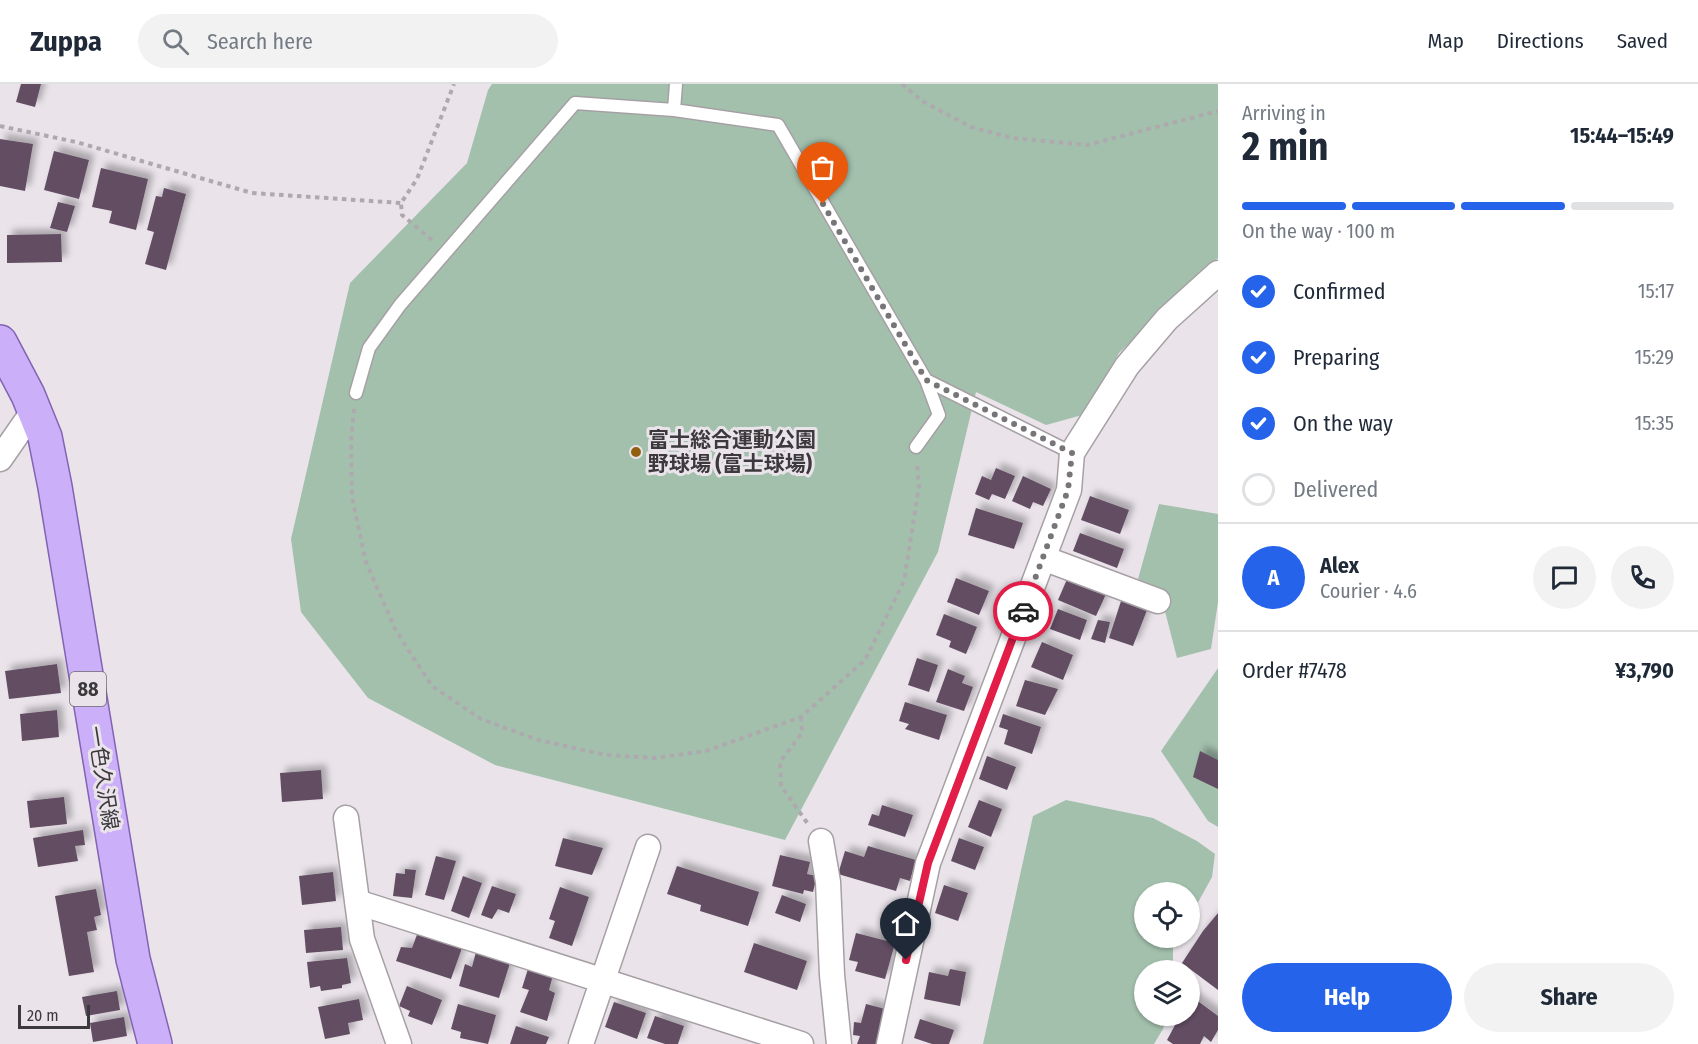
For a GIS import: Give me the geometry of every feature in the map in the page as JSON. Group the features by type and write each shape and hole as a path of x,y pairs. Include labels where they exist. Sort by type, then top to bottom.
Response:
{"main road":[{"name":"一色久沢線","path":"0,342 11,360 45,437 133,959 155,1044"}],"street":[{"path":"889,1044 928,863 1068,490 1072,453 1127,366 1167,320 1218,273"},
{"path":"0,459 34,410"},
{"path":"1043,558 1158,601"},
{"path":"346,818 362,939 399,1044"},
{"path":"821,842 828,882 832,975 839,1044"},
{"path":"581,1044 648,847"},
{"path":"357,902 801,1044"}],"lane":[{"path":"674,110 676,84"},
{"path":"356,393 369,348 400,305 575,104 674,110 778,125 926,380 939,415 916,447"},
{"path":"926,380 1072,453"}],"path":[{"path":"446,252 402,215 401,203 417,179 454,84"},
{"path":"902,84 922,101 971,127 1012,138 1087,145 1218,111"},
{"path":"0,126 76,142 252,193 401,203"},
{"path":"356,393 351,442 352,497 366,562 396,631 432,686 481,719 538,740 606,755 655,758 706,751 801,717 866,660 904,581 919,486 916,447"},
{"path":"801,717 802,733 780,762 781,786 821,842"}],"green space":[{"path":"492,84 1218,84 1218,258 1119,353 1086,414 1046,425 976,392 938,552 785,840 495,765 368,698 301,612 291,539 350,283 467,163 488,90"},
{"path":"1159,504 1218,514 1218,602 1211,649 1177,658 1160,592 1138,579"},
{"path":"1218,668 1218,827 1208,821 1161,751"},
{"path":"1066,800 1153,818 1197,841 1215,854 1212,877 1200,899 1200,882 1134,882 1134,948 1173,948 1173,960 1134,960 1134,1026 1164,1026 1154,1044 983,1044 1033,816"}],"building":[{"path":"21,84 41,84 35,107 16,102"},
{"path":"0,139 33,144 25,191 0,186"},
{"path":"54,151 89,160 79,199 44,190"},
{"path":"101,168 148,179 136,230 109,223 112,211 92,207"},
{"path":"164,188 186,194 166,270 145,264 154,232 147,230 156,196 162,197"},
{"path":"58,202 75,206 67,232 50,228"},
{"path":"61,234 62,262 7,263 7,235"},
{"path":"996,468 1015,476 1005,499 992,494 989,500 975,494 982,476 991,480"},
{"path":"1023,476 1051,489 1043,506 1033,502 1030,509 1012,501"},
{"path":"1090,496 1129,510 1120,534 1081,520"},
{"path":"976,508 1023,523 1014,549 968,535"},
{"path":"1080,533 1124,549 1117,568 1073,551"},
{"path":"1068,577 1106,594 1096,616 1058,600"},
{"path":"956,578 989,591 979,615 947,602"},
{"path":"1123,595 1149,605 1133,646 1109,638"},
{"path":"1058,609 1087,620 1080,640 1050,629"},
{"path":"944,614 977,627 966,654 949,647 951,641 936,635"},
{"path":"1098,620 1110,622 1105,643 1091,639"},
{"path":"1042,642 1073,655 1063,680 1031,667"},
{"path":"917,658 938,665 929,692 908,685"},
{"path":"57,664 61,693 9,699 5,671"},
{"path":"948,669 965,676 962,683 973,687 964,711 936,702"},
{"path":"1025,680 1058,689 1045,715 1016,706"},
{"path":"905,702 947,715 939,740 905,729 909,724 899,721"},
{"path":"57,710 59,737 22,741 20,714"},
{"path":"1003,714 1041,727 1032,754 1004,744 1008,730 999,727"},
{"path":"1200,751 1218,760 1218,789 1193,777"},
{"path":"987,756 1016,767 1007,790 979,779"},
{"path":"321,770 323,799 282,802 280,773"},
{"path":"64,797 67,824 30,828 27,801"},
{"path":"979,800 1002,809 991,837 968,827"},
{"path":"882,805 913,815 905,837 868,825 872,814 879,816"},
{"path":"83,830 85,845 75,846 78,861 38,867 33,838"},
{"path":"563,838 603,848 592,875 555,866"},
{"path":"959,838 984,847 975,870 951,861"},
{"path":"868,846 916,860 910,881 900,878 896,891 838,874 845,851 864,857"},
{"path":"780,855 810,862 807,874 817,876 813,892 804,890 803,894 772,886"},
{"path":"436,856 456,861 444,900 425,895"},
{"path":"677,866 759,892 748,926 700,911 701,905 667,894"},
{"path":"405,869 416,870 412,898 393,896 396,873 405,874"},
{"path":"333,872 336,901 302,905 299,876"},
{"path":"463,876 482,883 469,918 451,911"},
{"path":"944,885 968,893 958,921 935,913"},
{"path":"492,886 516,894 509,913 498,909 492,919 481,915"},
{"path":"560,887 589,897 572,946 549,938 555,921 549,919"},
{"path":"96,889 101,915 94,917 97,930 87,932 94,972 69,976 55,896"},
{"path":"782,895 806,904 800,922 775,913"},
{"path":"1218,913 1218,990 1200,976 1200,960 1184,960 1192,948 1200,948 1200,936"},
{"path":"341,927 343,950 306,953 304,930"},
{"path":"418,932 462,948 451,979 396,961 401,947 412,948"},
{"path":"856,933 895,943 885,979 855,971 858,962 849,960"},
{"path":"754,943 807,961 797,990 744,972"},
{"path":"476,952 510,963 499,998 459,986 465,964 472,967"},
{"path":"347,958 351,983 342,985 342,988 321,991 320,986 310,988 307,962"},
{"path":"528,969 553,975 549,990 555,993 547,1021 520,1012 529,990 522,988"},
{"path":"950,969 966,972 960,1006 924,999 929,972 948,976"},
{"path":"407,986 442,1000 432,1025 408,1016 410,1011 399,1006"},
{"path":"117,991 120,1010 86,1016 82,997"},
{"path":"359,999 363,1020 348,1023 350,1034 325,1039 318,1007"},
{"path":"614,1002 646,1013 637,1039 605,1027"},
{"path":"1200,1003 1218,1016 1218,1030 1211,1042 1204,1036 1200,1044 1173,1044 1167,1040 1175,1026 1200,1026"},
{"path":"458,1004 496,1015 488,1044 460,1038 461,1032 451,1029"},
{"path":"866,1004 889,1010 880,1044 857,1044 860,1036 853,1035 854,1022 861,1023"},
{"path":"655,1016 684,1026 678,1044 665,1044 647,1038"},
{"path":"124,1017 127,1036 93,1042 90,1023"},
{"path":"920,1019 954,1030 949,1044 932,1044 914,1038"},
{"path":"516,1026 549,1037 546,1044 510,1044"}],"way so far":[{"path":"823,204 926,380 1072,453 1068,490 1023,611"}],"place":[{"name":"富士総合運動公園 野球場 (富士球場)","path":"636,452"}],"route":[{"path":"906,960 928,863 1023,611"}]}
